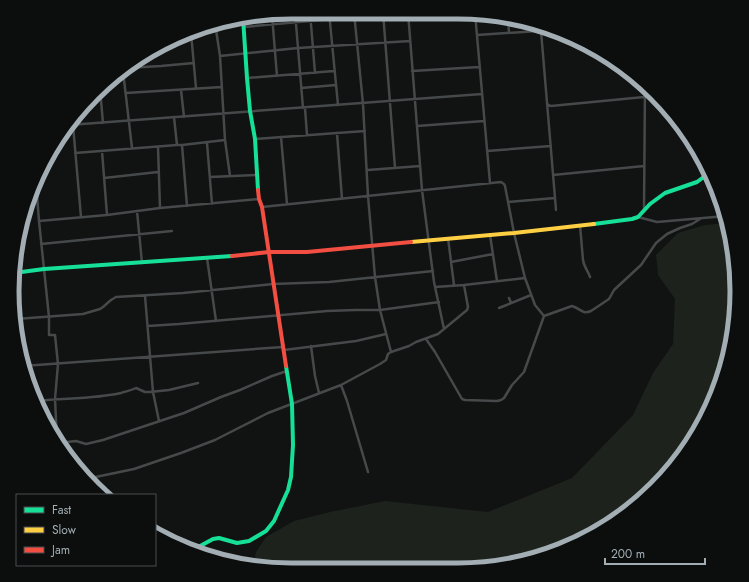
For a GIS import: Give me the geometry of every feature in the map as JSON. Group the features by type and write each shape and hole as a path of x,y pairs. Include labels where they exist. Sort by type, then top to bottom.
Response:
{"street":[{"path":"296,19 301,88 307,135"},
{"path":"199,547 213,539 219,538 237,543 249,541 266,531 274,521 288,490 291,477 294,444 292,404 262,207 259,199 247,78 244,23 273,24 329,19 338,105"},
{"path":"93,477 134,469 215,440 268,413 341,385 386,360 390,352 380,310 375,277 368,196 368,170 363,104 355,19"},
{"path":"383,19 395,168"},
{"path":"408,19 422,190 435,286 444,329"},
{"path":"273,20 277,76"},
{"path":"476,20 490,183"},
{"path":"311,21 315,73"},
{"path":"508,24 509,33"},
{"path":"216,30 220,56 225,140 230,176"},
{"path":"477,35 536,30"},
{"path":"541,32 556,210"},
{"path":"192,38 196,88"},
{"path":"220,56 298,48 410,41"},
{"path":"136,67 194,63"},
{"path":"412,71 479,67"},
{"path":"247,78 334,71"},
{"path":"124,76 132,148"},
{"path":"301,88 336,85"},
{"path":"126,93 222,87"},
{"path":"181,90 184,117"},
{"path":"644,93 644,211"},
{"path":"75,125 482,94"},
{"path":"101,97 103,123"},
{"path":"547,104 551,106 644,98"},
{"path":"174,118 177,145"},
{"path":"417,126 484,121"},
{"path":"73,128 81,217"},
{"path":"254,139 365,131"},
{"path":"337,133 342,199"},
{"path":"281,137 288,204"},
{"path":"75,153 207,143 225,140"},
{"path":"207,143 212,204"},
{"path":"182,145 187,206"},
{"path":"158,146 160,208"},
{"path":"487,151 551,146"},
{"path":"102,151 107,215"},
{"path":"368,170 420,166"},
{"path":"553,175 644,166"},
{"path":"104,178 158,172"},
{"path":"210,177 257,175"},
{"path":"20,272 44,269 142,263 269,252 307,252 514,233 632,219 638,217 650,204 666,193 697,182 704,176"},
{"path":"262,207 501,182 505,186 525,278 535,305 544,316"},
{"path":"37,195 49,317 49,335 55,335 58,364 56,399 57,431"},
{"path":"508,202 555,198"},
{"path":"39,221 259,199"},
{"path":"137,211 142,263"},
{"path":"638,217 657,222 720,217"},
{"path":"544,316 572,306 583,312 591,311 609,299 614,290 642,265 656,243 667,234 692,224 700,219"},
{"path":"580,225 583,260 590,277"},
{"path":"41,244 172,231"},
{"path":"490,235 497,281"},
{"path":"448,238 454,286"},
{"path":"450,262 493,254"},
{"path":"207,258 216,321"},
{"path":"21,320 83,314 96,311 104,307 116,297 212,291 273,284 329,282 433,271"},
{"path":"435,286 454,286 525,278"},
{"path":"390,352 436,336 467,310 468,307 464,285"},
{"path":"500,308 531,295"},
{"path":"145,296 153,392 159,421"},
{"path":"508,298 511,303"},
{"path":"148,326 327,311 380,310 438,302"},
{"path":"426,339 462,399 497,401 504,398 512,385 524,372 544,316"},
{"path":"29,366 311,346 361,340 386,334"},
{"path":"311,346 319,393"},
{"path":"65,442 76,441 89,444 184,412 287,371"},
{"path":"42,400 115,394 130,391 136,388 145,392 153,392 198,383"},
{"path":"341,385 348,401 368,472"}],"shaded area":[{"path":"722,223 728,255 730,291 728,327 721,361 716,378 694,427 674,457 663,470 624,507 594,527 562,542 528,554 494,561 458,563 291,563 254,561 256,552 266,537 294,521 385,501 488,512 572,478 633,415 653,373 673,344 675,299 658,275 656,255 678,233 705,225"}],"traffic: fast":[{"path":"243,23 250,111 255,139 258,190"},
{"path":"594,224 638,217 650,204 665,193 697,182 704,176"},
{"path":"20,272 44,269 232,256"},
{"path":"199,547 213,539 219,538 237,543 249,541 266,531 274,521 288,490 291,477 293,445 292,404 286,366"}],"traffic: slow":[{"path":"411,242 594,224"}],"traffic: jam":[{"path":"258,190 262,207 286,366"},
{"path":"232,256 269,252 307,252 411,242"}]}
